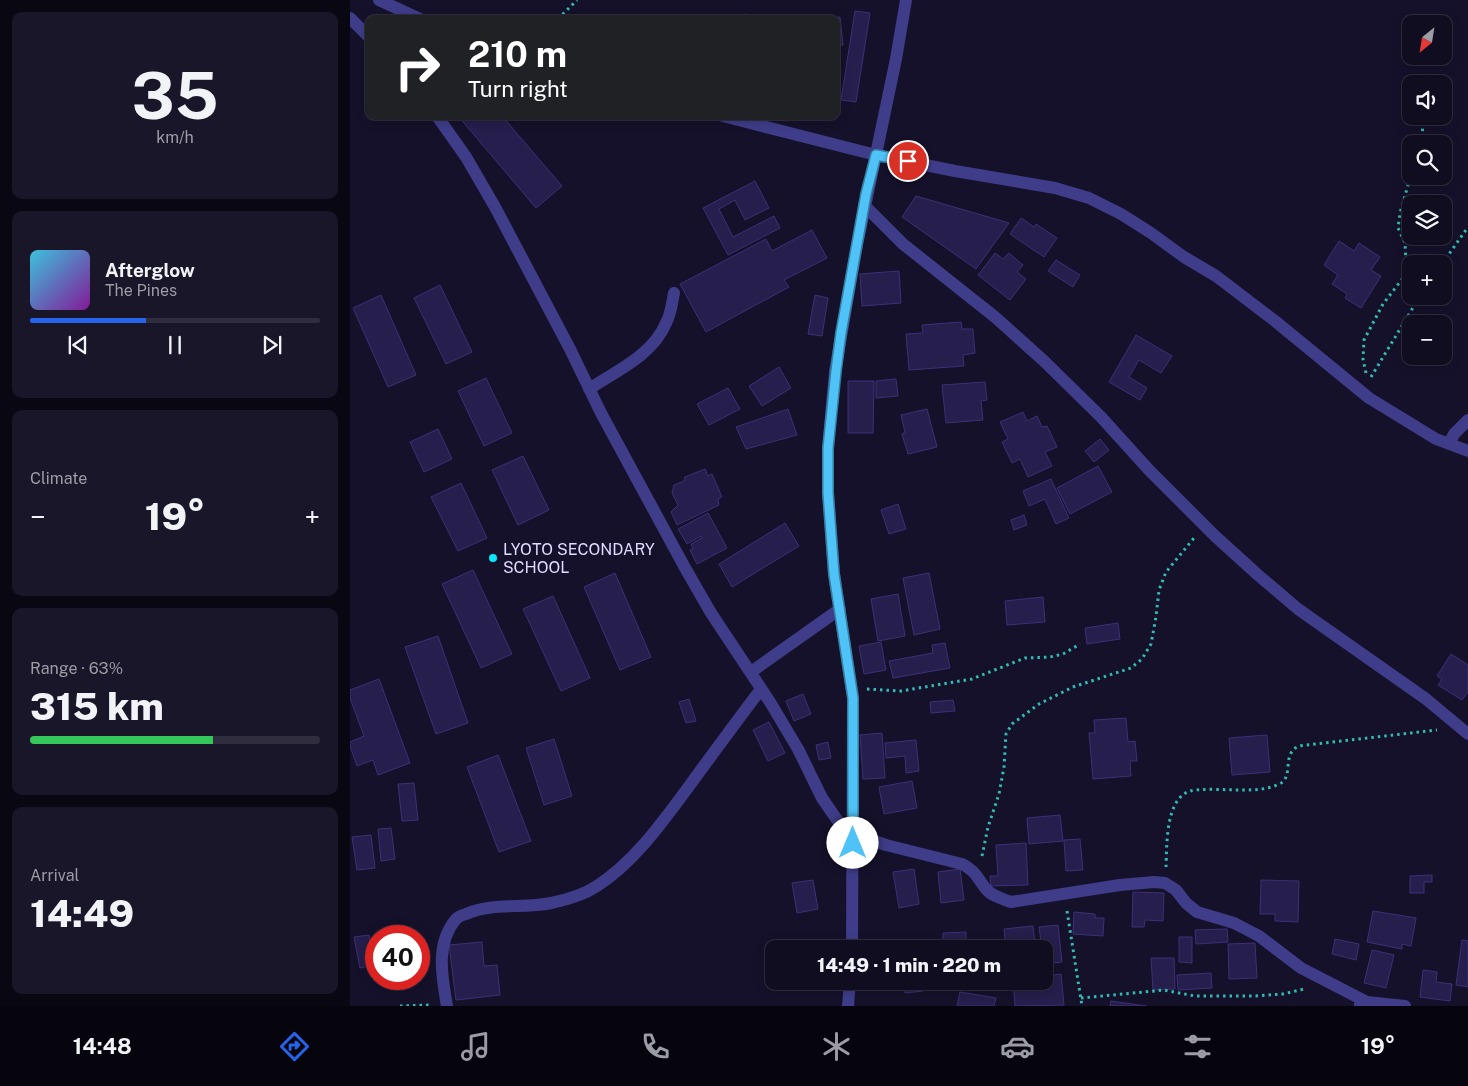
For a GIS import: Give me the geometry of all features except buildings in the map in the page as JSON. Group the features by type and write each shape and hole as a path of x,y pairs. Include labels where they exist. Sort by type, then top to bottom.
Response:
{"street":[{"path":"379,0 411,15"},
{"path":"852,940 852,689 831,535 828,448 836,371 864,206 876,155 906,0"},
{"path":"350,18 365,33"},
{"path":"440,120 466,157 495,207 589,389 684,566 798,749 822,798 853,838 962,864 977,874 987,890 997,898 1011,902 1120,885 1165,883 1176,890 1186,903 1197,912 1234,923 1259,936 1301,968 1325,979 1362,1004 1405,1006"},
{"path":"739,120 876,155 1055,188 1089,198 1121,214 1184,257 1216,276 1275,321 1368,398 1436,440 1468,451"},
{"path":"864,206 903,244 995,317 1044,361 1101,417 1204,526 1298,609 1426,699 1464,731"},
{"path":"589,389 636,359 656,341 666,324 674,292"},
{"path":"1449,444 1454,434 1468,420"},
{"path":"751,672 840,609"},
{"path":"442,1006 441,972 443,948 448,930 457,917 477,909 496,906 550,903 573,897 596,887 621,867 649,837 761,689"},
{"path":"848,1006 849,990"}],"path":[{"path":"562,15 577,0"},
{"path":"1406,255 1405,243 1398,228 1408,185"},
{"path":"1448,255 1468,227"},
{"path":"1402,279 1383,304 1364,340 1363,360 1368,382 1415,305"},
{"path":"977,874 988,828 999,794 1004,767 1006,734 1012,724 1039,704 1073,687 1131,668 1142,659 1150,644 1159,590 1166,572 1204,526"},
{"path":"852,689 902,691 972,679 1025,658 1050,657 1063,654 1080,644"},
{"path":"1165,883 1171,817 1176,801 1181,795 1191,790 1254,790 1278,785 1284,782 1287,777 1290,754 1294,748 1300,746 1464,731"},
{"path":"1064,893 1082,1006"},
{"path":"1081,998 1164,990 1204,996 1283,994 1307,988 1325,979"},
{"path":"400,1006 442,1006"}],"place":[{"name":"LYOTO SECONDARY SCHOOL","path":"493,558"}],"route":[{"path":"853,843 853,698 834,574 828,493 828,448 841,333 866,194 876,155 908,161"}]}
